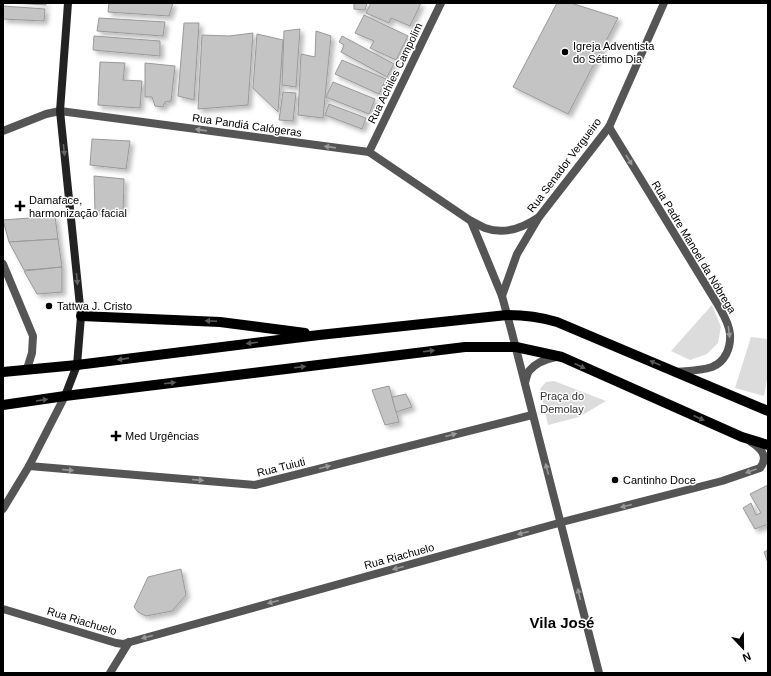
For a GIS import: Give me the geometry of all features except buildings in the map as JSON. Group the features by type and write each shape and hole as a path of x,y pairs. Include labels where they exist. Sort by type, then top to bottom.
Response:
{"main road":[{"path":"3,372 76,365 319,335 506,315 524,315 557,322 768,411"},
{"path":"81,316 220,322 319,335"},
{"path":"3,405 65,396 465,347 516,347 569,360 742,437 768,445"}],"street":[{"path":"3,509 29,466 65,396 76,365 81,316 60,111 68,3"},
{"name":"Rua Achiles Campolim","path":"369,152 441,3"},
{"name":"Rua Senador Vergueiro","path":"502,296 517,254 539,217 608,126 664,3"},
{"name":"Rua Pandiá Calógeras","path":"3,132 46,114 60,111 369,152 471,221 486,228 506,231 520,228 539,217"},
{"name":"Rua Padre Manoel da Nóbrega","path":"608,126 718,305 730,334 727,353 719,363 707,368 675,372"},
{"path":"471,221 502,296 599,673"},
{"path":"3,264 33,336 32,352 27,369"},
{"path":"525,384 529,371 545,359 557,356"},
{"name":"Rua Tuiuti","path":"29,466 255,485 532,415"},
{"name":"Rua Riachuelo","path":"3,609 120,644 561,523 722,481 760,468 765,460 763,453 755,444 742,437"},
{"path":"110,673 128,642"}],"green space":[{"path":"712,305 721,327 718,343 707,354 690,360 671,351"},
{"path":"751,337 768,339 768,374 764,396 735,388"},
{"name":"Praça do Demolay","path":"554,381 606,401 579,417 548,425 540,389 546,382"}],"place":[{"name":"Igreja Adventista do Sétimo Dia","path":"565,52"},
{"name":"Damaface, harmonização facial","path":"20,206"},
{"name":"Tattwa J. Cristo","path":"49,306"},
{"name":"Med Urgências","path":"116,436"},
{"name":"Cantinho Doce","path":"615,480"}],"district":[{"name":"Vila José","path":"562,623"}]}
